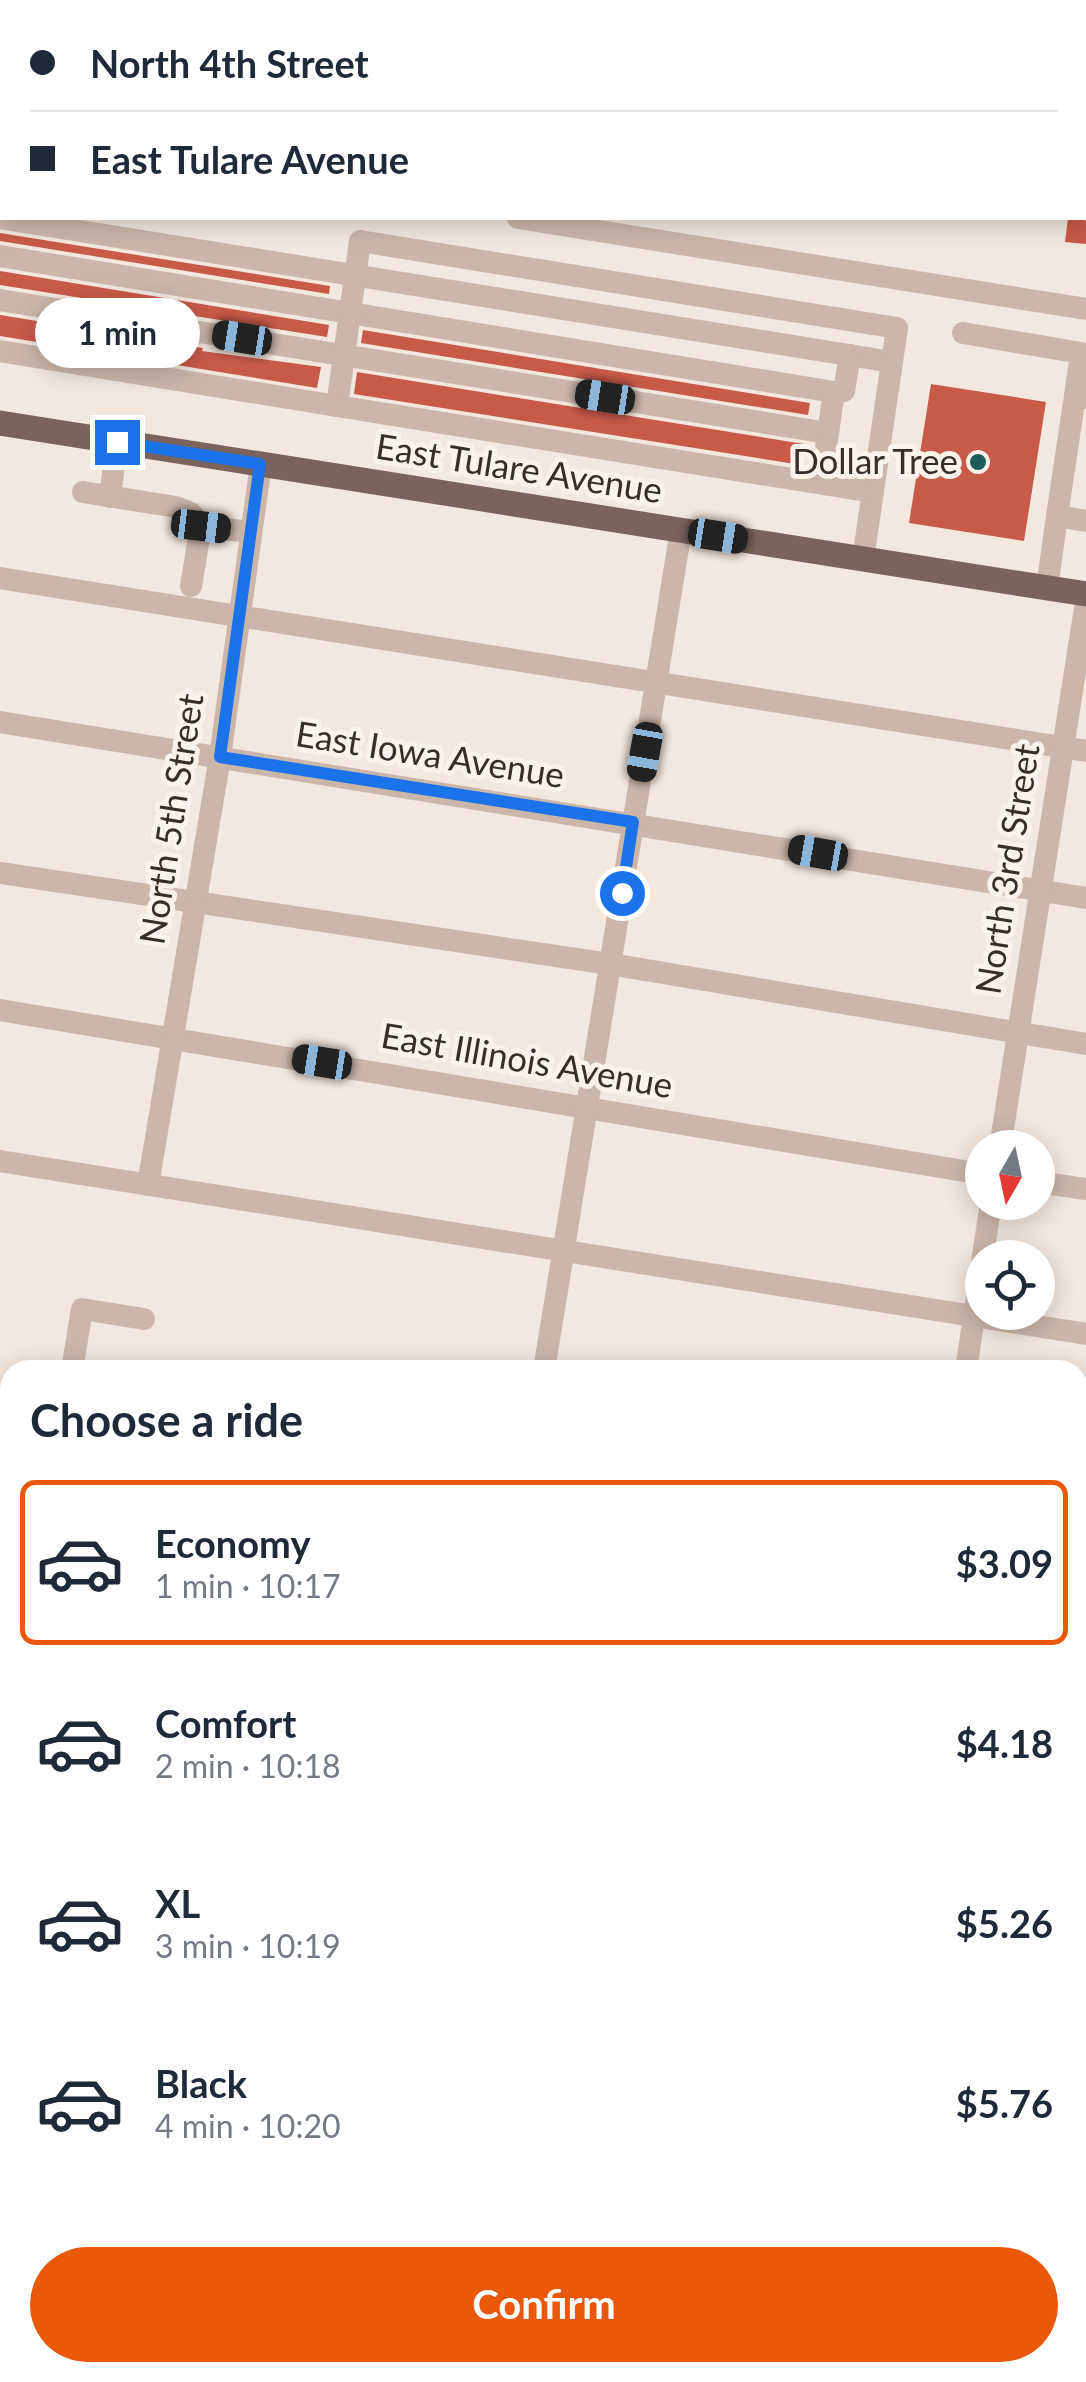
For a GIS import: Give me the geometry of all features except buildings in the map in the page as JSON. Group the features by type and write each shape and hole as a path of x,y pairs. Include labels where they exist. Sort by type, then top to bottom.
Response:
{"main road":[{"name":"East Tulare Avenue","path":"0,423 1086,594"}],"street":[{"path":"12,220 892,362"},
{"path":"530,220 1086,309"},
{"path":"336,406 360,241 897,328 863,559"},
{"path":"0,256 834,392 844,391 850,355"},
{"path":"0,300 828,433"},
{"path":"963,333 1082,353 1076,457 1057,516 1047,588"},
{"path":"0,351 872,492"},
{"path":"821,483 834,392"},
{"path":"110,497 117,442"},
{"name":"North 5th Street","path":"148,1185 220,757 260,464"},
{"path":"83,492 176,507 190,513 201,526 250,532"},
{"path":"1057,516 1086,521"},
{"path":"191,586 201,526"},
{"path":"546,1360 682,530"},
{"path":"0,578 1074,749"},
{"name":"North 3rd Street","path":"1003,1130 1040,890 1074,749 1086,602"},
{"name":"East Iowa Avenue","path":"0,722 1086,898"},
{"path":"0,873 610,964 1086,1044"},
{"name":"East Illinois Avenue","path":"0,1010 965,1171"},
{"path":"0,1161 965,1315"},
{"path":"1055,1185 1086,1190"},
{"path":"74,1360 82,1309 144,1319"},
{"path":"1055,1329 1086,1334"},
{"path":"967,1360 971,1330"}],"place":[{"name":"Dollar Tree","path":"978,462"}],"route":[{"path":"117,442 260,464 220,757 633,822 622,893"}]}
